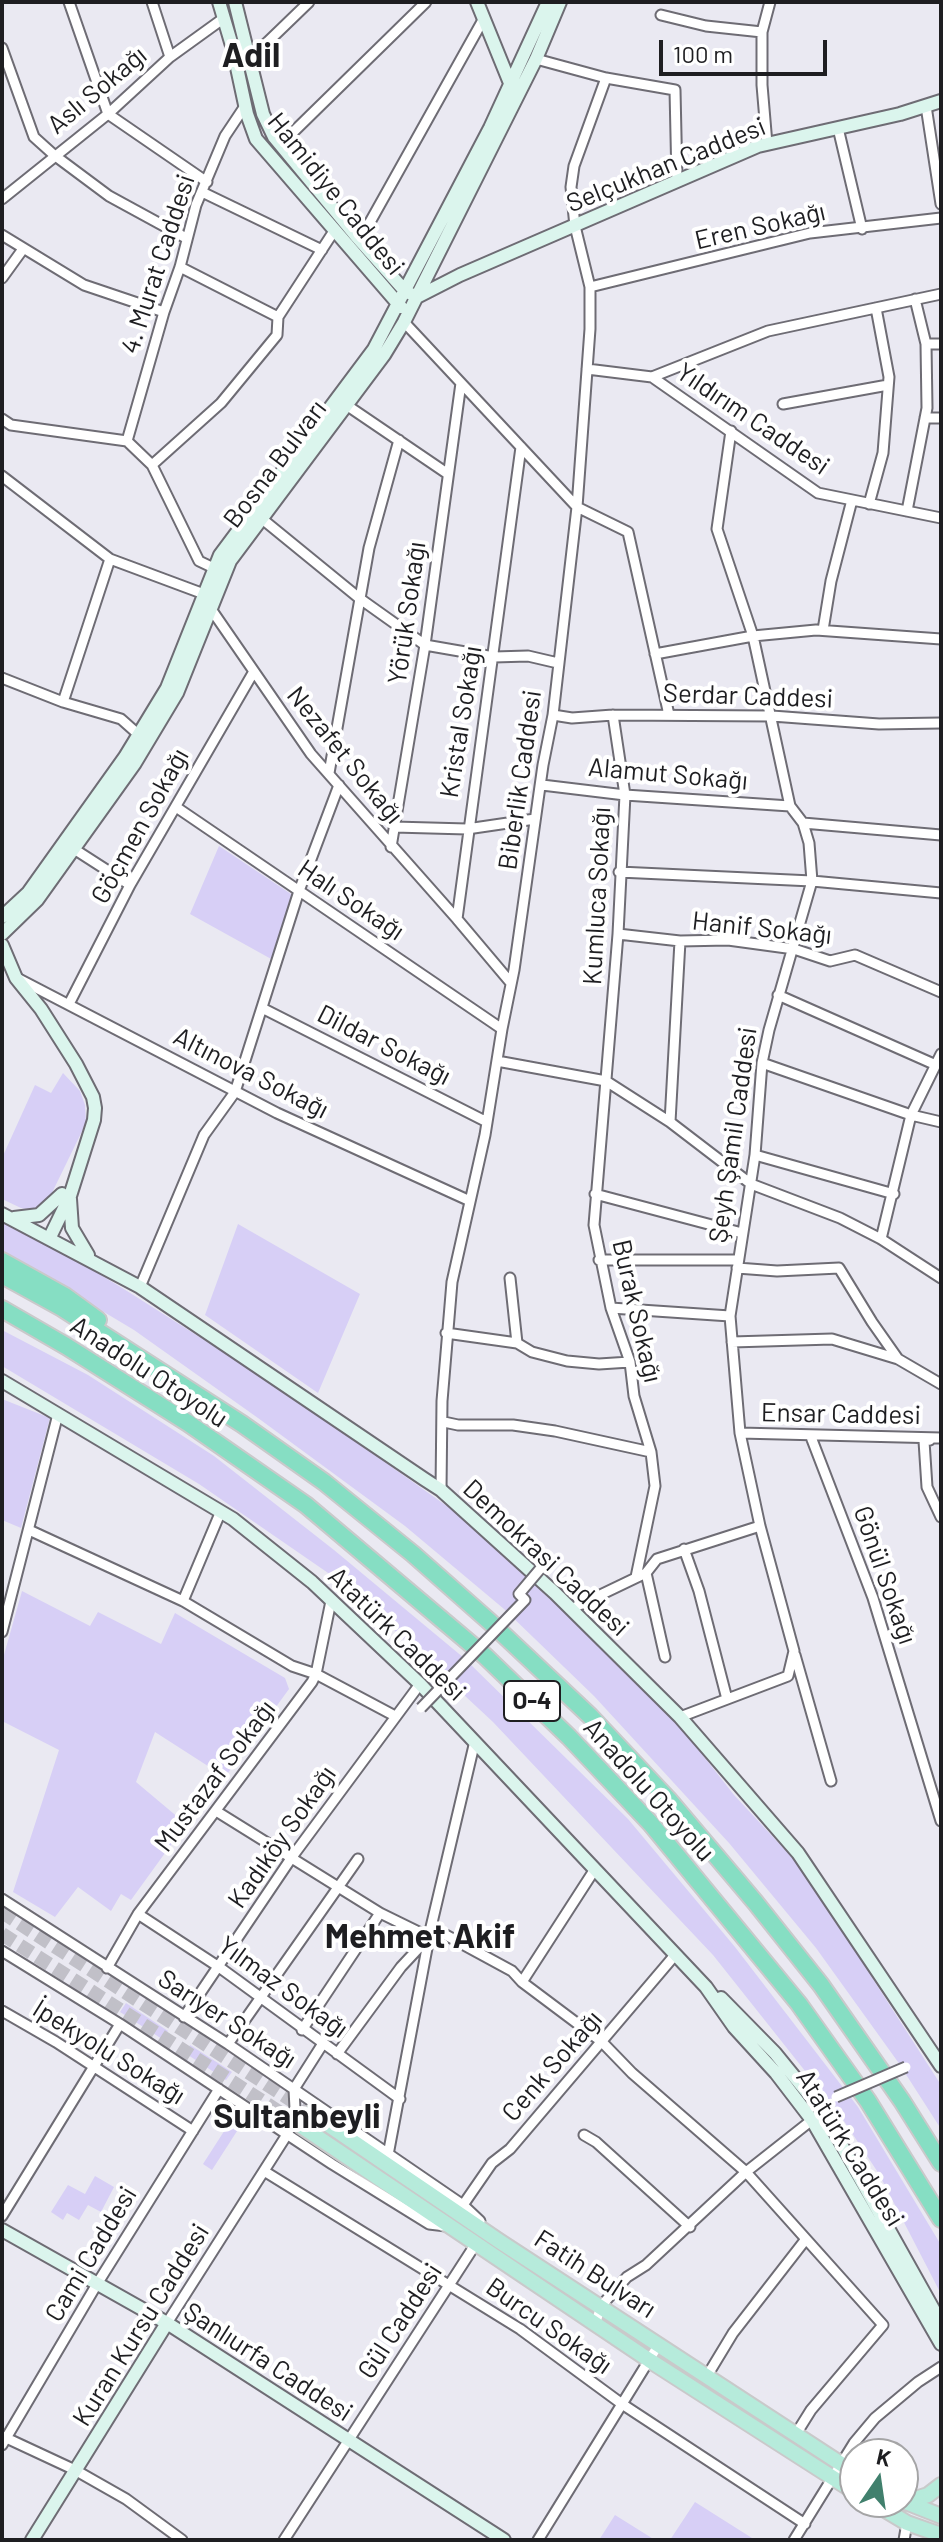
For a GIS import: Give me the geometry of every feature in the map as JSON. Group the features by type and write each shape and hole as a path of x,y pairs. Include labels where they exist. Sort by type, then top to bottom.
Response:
{"highway":[{"path":"2,1261 65,1296 242,1424"},
{"name":"Anadolu Otoyolu","path":"2,1275 62,1308 242,1424 324,1482 413,1554 590,1716 668,1799 812,1973 902,2101 941,2163"},
{"name":"Anadolu Otoyolu","path":"2,1309 188,1423 306,1505 485,1656 569,1737 651,1824 799,2004 868,2101 941,2219"},
{"path":"2,1316 66,1346"}],"main road":[{"name":"Fatih Bulvarı","path":"311,2113 499,2241 839,2462"},
{"name":"Fatih Bulvarı","path":"294,2130 839,2482"},
{"path":"919,2498 941,2485"},
{"path":"919,2508 941,2516"},
{"path":"899,2518 930,2536"}],"street":[{"path":"69,2 108,114 207,182"},
{"path":"152,2 170,57"},
{"name":"Hamidiye Caddesi","path":"219,2 256,139 407,317"},
{"name":"Hamidiye Caddesi","path":"235,2 263,114 280,145 360,240 411,294"},
{"path":"239,78 250,59 309,2"},
{"path":"280,145 426,2"},
{"path":"477,2 515,99"},
{"name":"Bosna Bulvarı","path":"2,934 37,900 135,763 177,693 211,609 220,572 220,555 342,401 384,355 407,317 411,294 548,2"},
{"name":"Bosna Bulvarı","path":"2,917 28,893 139,735 167,688 204,594 342,401 397,305 411,294 536,59 560,2"},
{"path":"767,144 762,32 770,2"},
{"path":"661,15 706,26 762,32"},
{"name":"Aslı Sokağı","path":"2,199 108,114 170,57 224,18"},
{"path":"360,240 483,20"},
{"path":"2,48 34,137 109,196 186,238"},
{"path":"536,59 606,78 675,90 677,181"},
{"name":"Biberlik Caddesi","path":"441,1490 442,1401 452,1282 487,1122 511,983 553,715 577,507 590,329 590,287 575,226 571,187 574,166 606,78"},
{"name":"Selçukhan Caddesi","path":"411,294 767,144 941,101"},
{"name":"4. Murat Caddesi","path":"127,441 202,192 225,136 245,106"},
{"path":"926,106 941,204"},
{"path":"838,128 862,229"},
{"path":"202,192 322,250"},
{"name":"Eren Sokağı","path":"590,287 810,233 941,218"},
{"path":"152,465 221,403 277,335 278,317 334,231"},
{"path":"2,235 84,285 164,312"},
{"path":"2,278 23,249"},
{"path":"180,267 278,317"},
{"path":"652,377 768,331 941,294"},
{"path":"907,511 925,418 926,344 915,299"},
{"path":"869,504 883,453 889,377 876,308"},
{"path":"407,317 461,383 577,507 628,532 669,715"},
{"path":"926,344 941,344"},
{"name":"Yıldırım Caddesi","path":"587,369 652,377 818,493 941,518"},
{"name":"Yörük Sokağı","path":"391,847 425,645 461,383"},
{"path":"783,404 888,385"},
{"path":"342,401 448,474"},
{"path":"925,418 941,418"},
{"path":"3,421 11,425 127,441 152,465 199,561 220,572"},
{"name":"Şeyh Şamil Caddesi","path":"731,431 717,529 753,636 790,806 803,823 809,843 812,881 778,995 762,1063 755,1155 730,1316 740,1433 760,1526 794,1651"},
{"path":"329,773 369,548 399,440"},
{"name":"Kristal Sokağı","path":"457,919 521,447"},
{"path":"2,476 110,559 204,594"},
{"path":"823,630 831,581 852,500"},
{"path":"261,518 359,598 425,645 494,657 528,656 558,663"},
{"path":"63,702 110,559"},
{"name":"Nezafet Sokağı","path":"211,609 311,754 457,919"},
{"path":"655,654 753,636 823,630 941,639"},
{"name":"Göçmen Sokağı","path":"69,1004 130,885 253,673"},
{"path":"2,678 63,702 121,719 139,735"},
{"name":"Serdar Caddesi","path":"553,715 572,718 613,715 772,716 879,724 941,723"},
{"name":"Kumluca Sokağı","path":"606,1081 625,795 613,715"},
{"path":"140,1287 204,1135 235,1092 299,891 339,785"},
{"name":"Alamut Sokağı","path":"542,785 625,795 790,806"},
{"name":"Halı Sokağı","path":"176,807 502,1029"},
{"path":"394,827 467,829 535,819"},
{"path":"803,823 941,835"},
{"path":"74,849 130,885"},
{"path":"619,872 812,881 941,893"},
{"path":"457,919 511,983"},
{"name":"Hanif Sokağı","path":"618,934 680,941 728,940 794,949 830,961 855,955 941,992"},
{"path":"670,1122 680,941"},
{"path":"2,945 16,978 41,1009 93,1097 94,1120 83,1158 47,1236"},
{"name":"Altınova Sokağı","path":"2,973 69,1004 277,1113 470,1201"},
{"path":"778,995 936,1065"},
{"name":"Dildar Sokağı","path":"262,1008 487,1122"},
{"path":"881,1239 911,1115 941,1054"},
{"path":"497,1061 606,1081 670,1122 751,1184 840,1218 881,1239 941,1278"},
{"path":"762,1063 911,1115 941,1122"},
{"name":"Burak Sokağı","path":"606,1081 594,1225 611,1308 630,1362 634,1396 651,1452 655,1486 641,1575"},
{"path":"755,1155 894,1194"},
{"path":"595,1194 742,1233"},
{"path":"7,1216 39,1215 66,1195"},
{"path":"66,1195 75,1237 93,1261"},
{"name":"Demokrasi Caddesi","path":"7,1216 140,1287 441,1490 571,1609 680,1717 798,1853 941,2066"},
{"path":"599,1260 737,1264 777,1271 839,1268 898,1359"},
{"path":"510,1278 517,1343"},
{"path":"611,1308 730,1316"},
{"path":"446,1333 517,1343 532,1352 567,1361 599,1364 630,1362"},
{"path":"732,1342 832,1339 898,1359 941,1384"},
{"name":"Atatürk Caddesi","path":"2,1381 221,1511 301,1573 420,1684 706,1987 734,2027 817,2116 941,2323"},
{"path":"2,1632 58,1414"},
{"path":"444,1422 527,1427 651,1452"},
{"name":"Ensar Caddesi","path":"740,1433 941,1438"},
{"name":"Gönül Sokağı","path":"811,1437 873,1598 941,1821"},
{"path":"941,1438 924,1441 927,1487 941,1517"},
{"path":"183,1601 221,1511"},
{"path":"571,1609 641,1575 657,1559 760,1526"},
{"path":"29,1530 183,1601 292,1666 316,1674 395,1716"},
{"path":"684,1549 699,1591 727,1699"},
{"path":"421,1708 525,1600 519,1594 546,1562"},
{"path":"641,1575 665,1657"},
{"name":"Mustazaf Sokağı","path":"107,1968 138,1914 316,1674 331,1601"},
{"path":"680,1717 788,1676 794,1651"},
{"path":"794,1651 831,1781"},
{"name":"Kadıköy Sokağı","path":"184,2017 292,1857 420,1684"},
{"path":"388,2155 430,1932 475,1741"},
{"path":"216,1811 380,1913 430,1932 512,1971 522,1982 602,2042 632,2073 746,2172 883,2325 811,2410 796,2434"},
{"path":"228,2044 358,1859"},
{"path":"522,1982 595,1869"},
{"name":"Sarıyer Sokağı","path":"2,1899 228,2044 463,2205 499,2241"},
{"path":"302,2030 380,1913"},
{"name":"Yılmaz Sokağı","path":"138,1914 219,1967 400,2099"},
{"path":"337,2054 430,1932"},
{"name":"Fatih Bulvarı","path":"2,1951 219,2089 294,2130"},
{"name":"Cenk Sokağı","path":"463,2205 492,2163 510,2149 675,1955"},
{"name":"İpekyolu Sokağı","path":"2,2011 193,2131"},
{"path":"2,2216 120,2024"},
{"path":"294,2130 294,2089 322,2045"},
{"path":"836,2097 906,2067"},
{"name":"Cami Caddesi","path":"4,2439 219,2089"},
{"path":"595,2325 601,2306 627,2277 646,2265 690,2227 746,2172 817,2116"},
{"name":"Atatürk Caddesi","path":"817,2116 941,2344"},
{"name":"Kuran Kursu Caddesi","path":"32,2540 264,2171 294,2130"},
{"path":"584,2135 596,2142 690,2227"},
{"name":"Burcu Sokağı","path":"264,2171 520,2329 622,2404 805,2524"},
{"name":"Şanlıurfa Caddesi","path":"2,2230 167,2323 504,2540"},
{"path":"707,2376 733,2333 806,2239"},
{"name":"Gül Caddesi","path":"284,2540 475,2245"},
{"path":"538,2540 659,2344"},
{"path":"858,2438 875,2418 941,2367"},
{"path":"4,2439 75,2470 126,2499 182,2540"},
{"path":"794,2540 839,2476"},
{"path":"904,2540 907,2523"}],"shaded area":[{"path":"219,846 294,896 273,960 190,914"},
{"path":"63,1073 80,1091 86,1123 48,1201 33,1211 21,1208 2,1199 2,1158 35,1085 51,1093"},
{"path":"2,1220 50,1244 127,1291 253,1371 379,1458 451,1509 564,1612 676,1721 734,1795 801,1867 941,2085 941,2129 898,2062 816,1948 729,1843 594,1696 504,1609 405,1526 134,1330 2,1251"},
{"path":"238,1224 360,1294 318,1393 205,1315"},
{"path":"2,1330 88,1375 214,1456 464,1658 628,1819 735,1947 858,2107 941,2245 941,2294 879,2174 840,2115 713,1955 493,1722 347,1586 199,1484 2,1366"},
{"path":"2,1399 50,1418 21,1528 2,1520"},
{"path":"22,1591 90,1626 98,1612 161,1644 175,1613 285,1678 289,1689 225,1777 155,1732 136,1782 186,1824 131,1900 121,1894 111,1911 78,1887 55,1917 13,1892 59,1750 2,1721 2,1662"},
{"path":"126,2003 168,2031 162,2039 120,2012"},
{"path":"190,2045 232,2072 226,2080 185,2053"},
{"path":"230,2122 239,2128 212,2170 203,2164"},
{"path":"95,2176 114,2187 101,2212 88,2205 79,2220 67,2213 63,2220 51,2212 68,2185 85,2194"},
{"path":"695,2502 752,2538 751,2540 670,2540"},
{"path":"615,2515 655,2540 599,2540"}],"tunnel":[{"path":"2,1912 311,2113"},
{"path":"2,1934 301,2126"}],"district":[{"name":"Adil","path":"251,56"},
{"name":"Mehmet Akif","path":"420,1937"},
{"name":"Sultanbeyli","path":"297,2117"}]}
